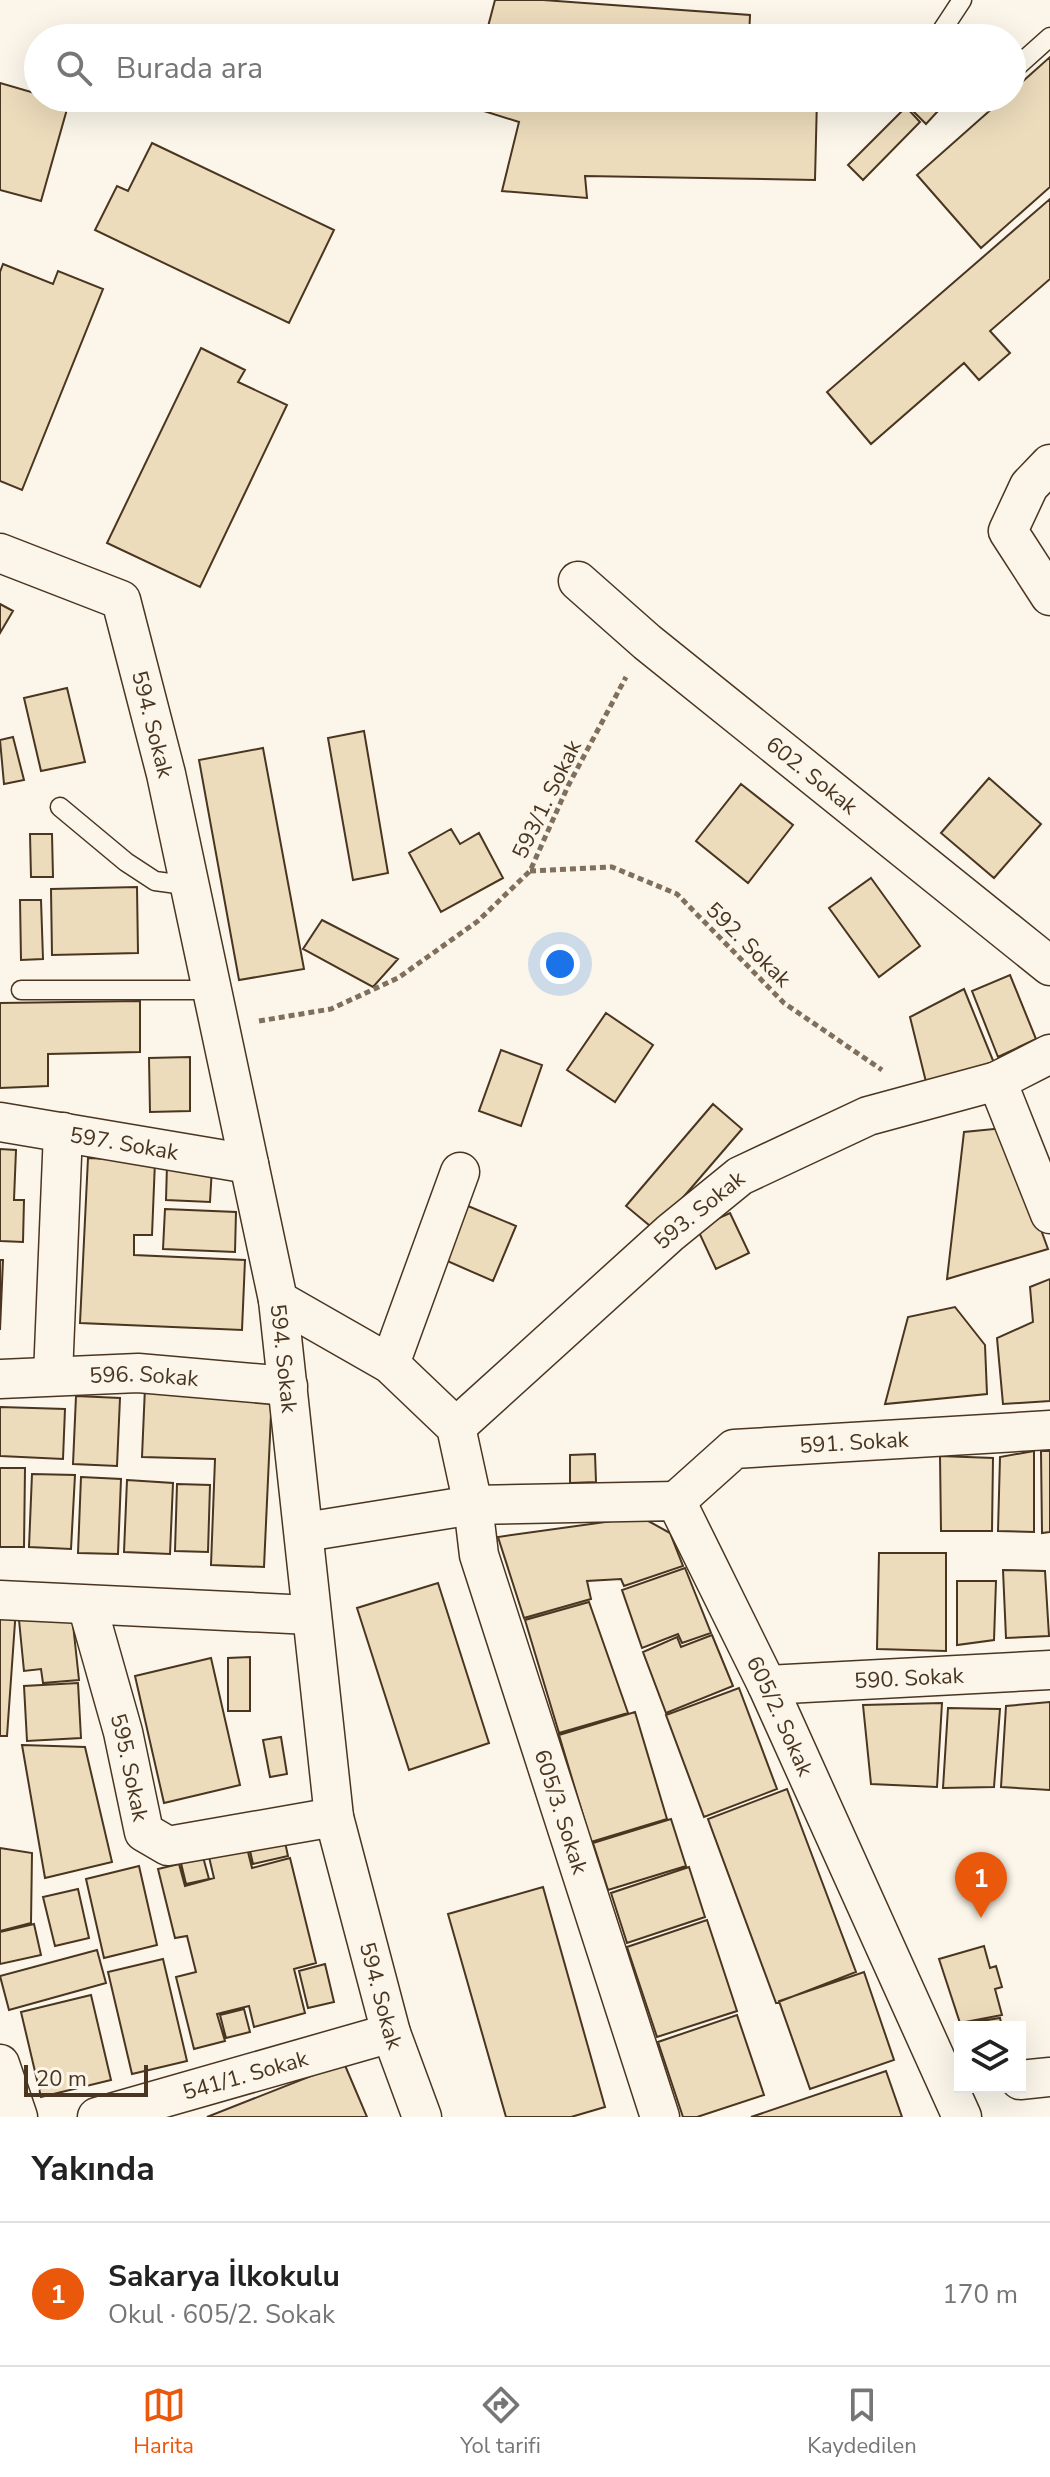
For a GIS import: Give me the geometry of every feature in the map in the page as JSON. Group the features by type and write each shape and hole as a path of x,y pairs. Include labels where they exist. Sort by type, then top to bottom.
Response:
{"street":[{"path":"1050,464 1029,486 1008,531 1050,596"},
{"name":"594. Sokak","path":"0,553 121,600 192,886 278,1300 334,1817 391,2033 422,2117"},
{"name":"602. Sokak","path":"578,581 647,642 1050,966"},
{"name":"593. Sokak","path":"456,1427 670,1233 740,1176 868,1116 997,1081 1050,1054"},
{"path":"997,1081 1050,1214"},
{"name":"597. Sokak","path":"0,1122 249,1164"},
{"path":"53,1376 63,1132"},
{"path":"390,1364 460,1172"},
{"path":"278,1300 390,1364 456,1427"},
{"name":"596. Sokak","path":"0,1379 138,1373 288,1386"},
{"name":"605/3. Sokak","path":"456,1427 473,1505 479,1555 660,2117"},
{"name":"591. Sokak","path":"676,1501 734,1449 1050,1430"},
{"path":"305,1532 473,1505 676,1501"},
{"name":"605/2. Sokak","path":"676,1501 767,1685 958,2096"},
{"path":"0,1600 310,1615"},
{"name":"595. Sokak","path":"87,1605 123,1732 144,1832 168,1846 334,1817"},
{"name":"590. Sokak","path":"767,1685 1050,1670"},
{"name":"541/1. Sokak","path":"97,2117 391,2033"},
{"path":"0,2064 18,2117"},
{"path":"1026,2079 1050,2077"}],"lane":[{"path":"946,24 962,0"},
{"path":"1026,58 1050,37"},
{"path":"60,807 126,862 155,881 192,886"},
{"path":"21,990 214,990"}],"path":[{"name":"593/1. Sokak","path":"223,1027 331,1009 398,978 478,921 530,871 568,786 647,642"},
{"name":"592. Sokak","path":"530,871 612,867 677,894 784,1003 925,1100"}],"building":[{"path":"495,0 543,0 750,15 750,24 489,24"},
{"path":"1050,57 1050,187 981,248 917,175 988,112 1026,112 1026,78"},
{"path":"0,83 24,90 24,112 66,112 41,201 0,190"},
{"path":"487,112 817,112 815,180 585,176 587,198 502,191 519,122"},
{"path":"901,112 911,112 920,122 863,180 848,165"},
{"path":"914,112 937,112 926,124"},
{"path":"152,143 334,230 289,323 95,230 117,186 128,191"},
{"path":"1050,199 1050,279 990,331 1010,353 979,380 964,363 871,444 827,392"},
{"path":"3,264 53,284 58,271 103,289 22,490 0,481 0,272"},
{"path":"201,348 245,370 238,382 287,405 200,587 107,543"},
{"path":"0,604 13,611 0,633"},
{"path":"67,688 85,762 41,771 24,698"},
{"path":"364,731 388,873 353,880 328,738"},
{"path":"13,737 24,780 4,784 0,740"},
{"path":"263,748 304,969 239,980 199,760"},
{"path":"989,778 1041,824 994,878 941,833"},
{"path":"741,784 793,825 748,883 696,841"},
{"path":"451,829 460,844 479,833 503,878 441,912 409,853"},
{"path":"30,834 52,834 53,877 31,877"},
{"path":"871,878 920,946 879,977 829,908"},
{"path":"137,887 138,953 52,955 51,889"},
{"path":"20,900 41,900 43,959 21,960"},
{"path":"322,920 398,959 373,987 303,949"},
{"path":"1010,975 1036,1039 998,1057 972,991"},
{"path":"964,989 994,1063 927,1086 910,1017"},
{"path":"140,1001 140,1052 48,1054 48,1086 0,1088 0,1003"},
{"path":"606,1013 653,1045 615,1102 567,1070"},
{"path":"501,1050 542,1065 521,1126 479,1111"},
{"path":"190,1057 190,1111 150,1112 149,1058"},
{"path":"713,1104 742,1129 655,1230 626,1206"},
{"path":"1004,1128 1048,1249 947,1279 964,1132"},
{"path":"0,1149 16,1150 14,1200 24,1200 23,1242 0,1241"},
{"path":"88,1158 155,1161 152,1235 134,1235 134,1255 245,1260 242,1330 80,1323"},
{"path":"167,1165 212,1167 210,1202 166,1200"},
{"path":"468,1206 516,1226 493,1281 445,1260"},
{"path":"165,1209 236,1212 235,1252 163,1249"},
{"path":"730,1213 749,1253 716,1269 697,1228"},
{"path":"0,1260 3,1260 0,1330"},
{"path":"1050,1279 1050,1401 1003,1404 997,1338 1033,1322 1030,1287"},
{"path":"955,1307 985,1345 987,1394 885,1404 908,1317"},
{"path":"145,1387 272,1392 264,1567 211,1565 215,1459 142,1457"},
{"path":"76,1396 120,1398 117,1466 73,1464"},
{"path":"0,1407 65,1409 63,1459 0,1456"},
{"path":"1034,1451 1034,1532 998,1531 1000,1457"},
{"path":"1041,1451 1050,1451 1050,1532 1042,1533"},
{"path":"595,1454 596,1482 570,1483 570,1455"},
{"path":"940,1456 993,1458 992,1531 941,1531"},
{"path":"0,1468 25,1468 24,1547 0,1547"},
{"path":"32,1474 75,1475 71,1549 29,1547"},
{"path":"81,1477 121,1479 118,1554 78,1553"},
{"path":"127,1480 173,1483 170,1554 124,1552"},
{"path":"177,1484 210,1485 208,1552 175,1551"},
{"path":"641,1517 670,1533 683,1566 624,1586 621,1579 587,1581 591,1599 524,1618 498,1537"},
{"path":"879,1553 946,1553 946,1651 877,1649"},
{"path":"685,1568 711,1633 682,1643 678,1634 642,1648 622,1590"},
{"path":"1003,1570 1045,1571 1049,1636 1006,1638"},
{"path":"957,1581 996,1581 994,1640 957,1645"},
{"path":"438,1583 489,1743 409,1770 357,1608"},
{"path":"589,1602 628,1713 559,1733 525,1620"},
{"path":"0,1607 16,1608 7,1736 0,1736"},
{"path":"72,1615 79,1680 43,1683 41,1669 24,1671 19,1620"},
{"path":"712,1635 733,1686 666,1713 643,1652 677,1637 681,1647"},
{"path":"250,1657 250,1711 228,1711 228,1658"},
{"path":"211,1658 240,1785 164,1803 135,1676"},
{"path":"78,1683 81,1738 27,1741 24,1686"},
{"path":"739,1688 777,1789 704,1817 666,1715"},
{"path":"1050,1702 1050,1790 1001,1787 1006,1706"},
{"path":"942,1703 937,1787 871,1784 863,1705"},
{"path":"948,1708 1000,1709 994,1787 943,1788"},
{"path":"635,1712 667,1819 591,1842 559,1735"},
{"path":"281,1737 287,1774 270,1777 263,1740"},
{"path":"22,1745 85,1747 112,1862 45,1878"},
{"path":"787,1789 856,1972 776,2003 708,1819"},
{"path":"671,1819 686,1866 608,1890 593,1843"},
{"path":"283,1833 288,1856 253,1864 248,1842"},
{"path":"0,1848 32,1853 31,1923 0,1931"},
{"path":"247,1848 252,1868 290,1858 316,1963 294,1969 305,2013 254,2027 249,2006 217,2014 225,2041 194,2049 176,1977 196,1972 187,1936 175,1938 158,1869 179,1864 185,1886 214,1878 209,1857"},
{"path":"203,1857 209,1879 186,1884 181,1863"},
{"path":"139,1866 157,1945 104,1958 86,1879"},
{"path":"689,1867 705,1917 627,1943 611,1893"},
{"path":"543,1887 605,2107 571,2117 506,2117 448,1914"},
{"path":"78,1889 89,1938 55,1946 43,1897"},
{"path":"707,1920 737,2011 657,2037 627,1947"},
{"path":"34,1924 41,1955 0,1964 0,1932"},
{"path":"984,1946 990,1968 996,1966 1002,1987 995,1989 1002,2015 959,2021 939,1959"},
{"path":"97,1950 106,1983 9,2010 0,1976"},
{"path":"163,1959 187,2061 132,2074 108,1972"},
{"path":"325,1964 334,2002 308,2008 299,1971"},
{"path":"864,1972 894,2060 810,2089 779,2001"},
{"path":"91,1995 111,2080 41,2097 21,2012"},
{"path":"244,2009 250,2032 226,2038 220,2015"},
{"path":"737,2015 764,2095 697,2117 683,2117 658,2042"},
{"path":"344,2063 367,2117 207,2117"},
{"path":"886,2071 902,2117 751,2117"}],"place":[{"name":"Sakarya İlkokulu","path":"981,1918"}]}
